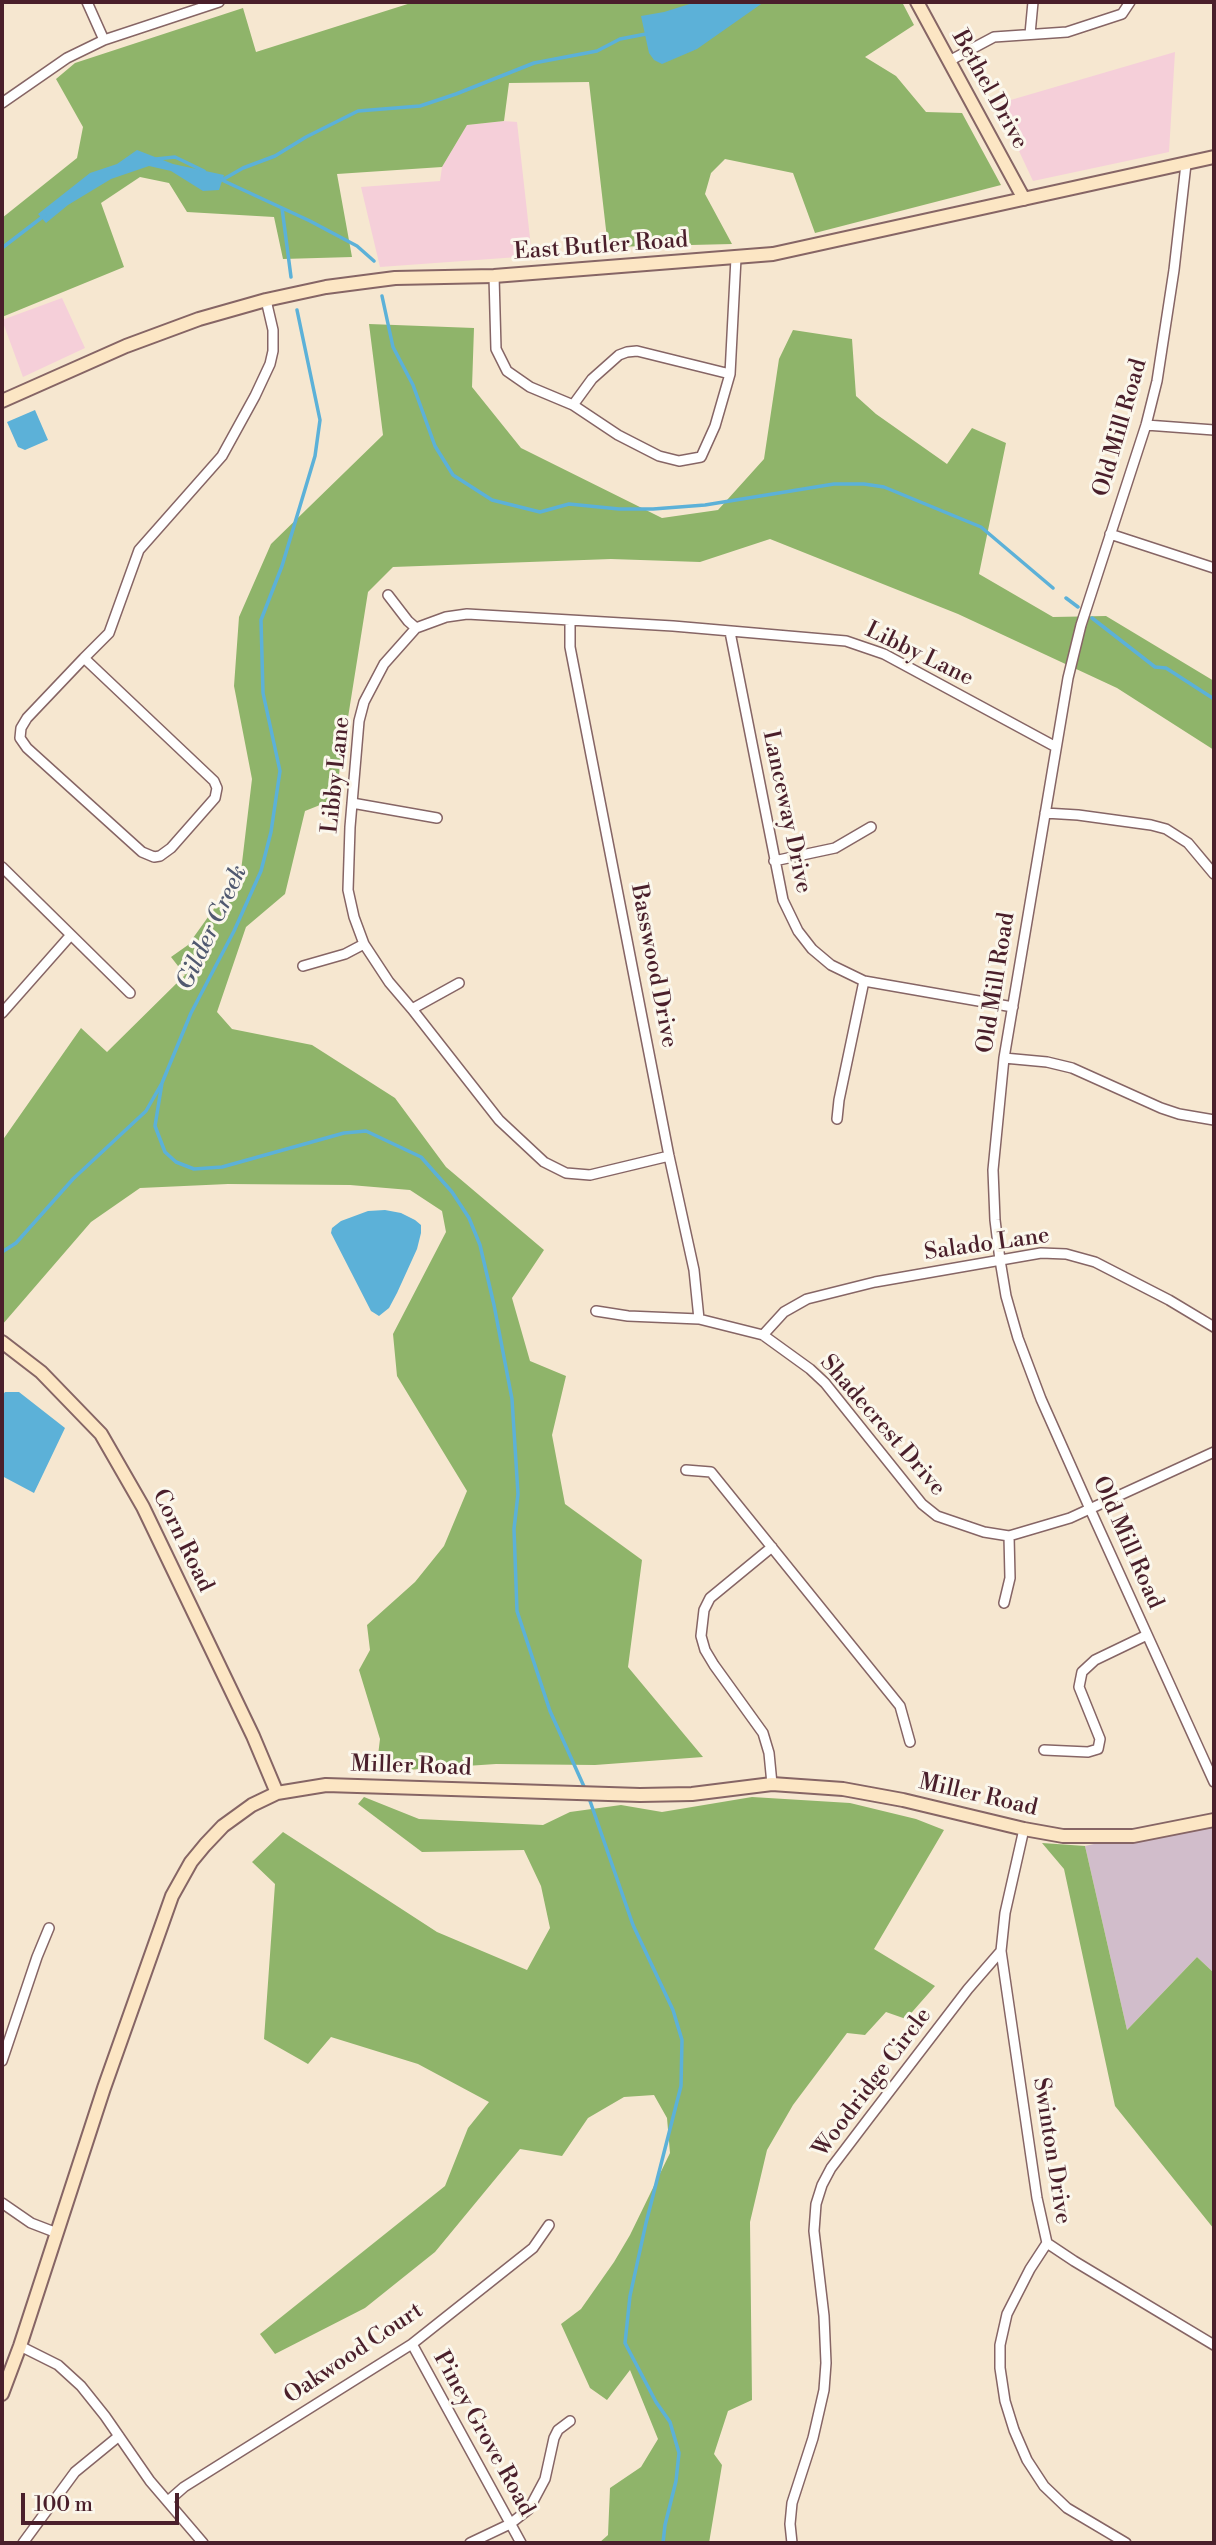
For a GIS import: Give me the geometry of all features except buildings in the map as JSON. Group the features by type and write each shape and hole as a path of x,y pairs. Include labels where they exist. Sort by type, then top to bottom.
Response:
{"street":[{"path":"87,2 104,40"},
{"path":"2,103 49,69 104,40 219,2"},
{"name":"Bethel Drive","path":"917,2 1024,199"},
{"path":"1030,34 1033,2"},
{"path":"949,61 994,37 1077,29 1122,14 1130,2"},
{"name":"East Butler Road","path":"2,401 164,331 266,300 326,287 395,278 494,276 736,258 814,246 1214,157"},
{"name":"Old Mill Road","path":"1186,164 1165,336 1146,425 1081,625 1056,747 1004,1058 993,1170 1000,1260 1006,1296 1018,1338 1041,1399 1214,1782"},
{"path":"494,276 496,349 507,371 530,387 573,405 618,435 659,456 679,461 701,457 730,374 736,258"},
{"path":"84,658 214,781 217,788 215,798 172,848 160,856 154,857 142,852 27,748 20,738 21,727 27,718 84,658 109,633 139,550 222,456 270,364 273,330 266,300"},
{"path":"573,405 592,379 619,355 627,352 637,351 730,374"},
{"path":"1146,425 1214,430"},
{"path":"1110,534 1214,568"},
{"path":"388,595 416,628"},
{"name":"Libby Lane","path":"669,1156 590,1175 557,1170 518,1140 499,1120 389,982 364,944 348,890 356,739 364,702 384,664 416,628 446,617 467,614 831,638 862,645 884,654 1056,747"},
{"name":"Basswood Drive","path":"570,621 570,647 669,1156 694,1270 699,1319"},
{"name":"Lanceway Drive","path":"730,632 774,861 783,900 798,931 831,965 864,981 1013,1007"},
{"path":"352,803 437,818"},
{"path":"1045,813 1078,815 1166,829 1188,843 1214,874"},
{"path":"774,861 835,848 872,827"},
{"path":"2,867 130,993"},
{"path":"2,1013 70,936"},
{"path":"303,966 345,954 364,944"},
{"path":"837,1119 864,981"},
{"path":"412,1009 459,983"},
{"path":"1004,1058 1047,1062 1072,1068 1161,1108 1214,1120"},
{"name":"Salado Lane","path":"763,1335 784,1312 807,1299 875,1282 1041,1253 1080,1257 1126,1277 1214,1327"},
{"name":"Shadecrest Drive","path":"596,1311 628,1316 699,1319 763,1335 810,1368 825,1383 922,1504 937,1516 962,1527 1009,1536 1070,1518 1214,1452"},
{"name":"Corn Road","path":"2,1342 41,1372 101,1434 143,1507 253,1735 277,1793"},
{"path":"686,1470 711,1472 900,1706 910,1742"},
{"path":"1004,1603 1010,1577 1009,1536"},
{"path":"772,1547 710,1598 704,1610 701,1636 714,1665 764,1733 772,1784"},
{"path":"1044,1751 1088,1752 1098,1749 1100,1739 1079,1687 1082,1672 1095,1660 1147,1635"},
{"name":"Miller Road","path":"2,2394 104,2088 172,1896 191,1862 223,1826 252,1805 277,1793 326,1785 585,1794 692,1794 772,1784 810,1785 843,1788 903,1800 1063,1836 1115,1837 1214,1820"},
{"name":"Swinton Drive","path":"1024,1829 1005,1913 1001,1951 1037,2198 1047,2243 1011,2304 1003,2325 999,2357 1005,2401 1020,2445 1044,2486 1067,2508 1126,2543"},
{"path":"2,2061 49,1928"},
{"name":"Woodridge Circle","path":"792,2543 792,2502 818,2418 826,2363 824,2316 814,2231 819,2193 831,2168 846,2148 1001,1951"},
{"path":"2,2203 32,2223 57,2233"},
{"name":"Oakwood Court","path":"168,2501 184,2487 412,2344 533,2248 549,2225"},
{"path":"1047,2243 1214,2344"},
{"name":"Piney Grove Road","path":"412,2344 521,2543"},
{"path":"20,2346 40,2355 71,2376 90,2396 150,2481 203,2543"},
{"path":"470,2543 510,2524 529,2509 545,2479 554,2438 558,2430 570,2421"},
{"path":"23,2543 75,2472 119,2436"}],"shaded area":[{"path":"1175,52 1169,152 1033,181 997,104"},
{"path":"517,122 532,256 380,267 361,187 440,181 442,167 467,125"},
{"path":"62,298 85,348 23,377 2,320"},
{"path":"1214,1817 1214,1973 1197,1957 1127,2030 1085,1846"}],"green space":[{"path":"414,2 902,2 914,25 865,57 896,76 926,112 962,113 1001,185 815,233 793,173 725,159 711,173 705,194 732,244 608,247 589,82 509,83 504,121 467,125 442,167 337,174 352,257 283,259 274,217 187,212 169,183 140,177 101,203 124,267 2,317 2,218 77,158 83,127 56,79 75,63 243,8 256,52"},
{"path":"369,324 474,328 472,387 521,448 662,518 718,510 764,459 779,359 793,330 852,339 856,396 876,414 947,464 972,428 1006,443 979,574 1053,617 1106,616 1214,681 1214,750 1117,688 958,614 770,539 700,562 611,559 393,567 368,592 335,799 305,811 285,894 246,927 217,1012 232,1029 312,1045 395,1098 446,1167 544,1250 512,1298 530,1361 566,1376 552,1435 565,1504 642,1560 628,1667 703,1757 595,1765 496,1764 376,1772 380,1739 359,1670 370,1650 367,1625 415,1582 444,1546 467,1491 397,1376 393,1334 446,1232 442,1211 410,1190 350,1185 228,1184 140,1188 91,1222 2,1325 2,1141 81,1028 107,1052 185,975 171,957 188,945 241,871 252,779 234,686 239,617 271,544 383,435"},
{"path":"364,1797 419,1819 543,1825 570,1812 621,1805 662,1812 752,1797 850,1803 916,1819 944,1830 874,1949 935,1986 906,2019 886,2012 865,2035 847,2033 793,2105 767,2150 750,2222 752,2400 728,2411 714,2454 722,2465 709,2543 599,2543 608,2535 610,2488 641,2467 658,2439 630,2370 607,2400 590,2388 561,2324 581,2309 614,2262 670,2153 667,2118 654,2095 624,2097 588,2118 562,2156 520,2149 435,2252 365,2308 275,2354 260,2334 445,2186 468,2128 489,2102 418,2064 331,2037 308,2064 264,2039 275,1884 252,1862 283,1832 437,1932 527,1970 550,1928 541,1886 524,1850 422,1852 358,1804"},
{"path":"1042,1843 1085,1846 1127,2030 1197,1957 1214,1973 1214,2229 1115,2106 1064,1869"}],"water":[{"path":"696,2 764,2 697,49 662,64 654,60 649,53 641,16"},
{"path":"137,150 173,164 224,175 219,190 203,191 171,171 149,166 111,179 68,205 46,223 38,214 90,173 117,164"},
{"path":"35,410 48,440 25,450 18,447 7,422"},
{"path":"368,1211 401,1213 415,1220 421,1225 421,1233 417,1249 397,1293 389,1308 379,1316 371,1311 331,1233 332,1228 341,1221"},
{"path":"5,1392 19,1392 65,1428 34,1493 2,1476 2,1396"}],"waterway":[{"path":"222,180 243,168 275,156 358,111 420,106 534,63 597,51 620,39 646,34"},
{"name":"Gilder Creek","path":"156,159 175,157 204,171"},
{"path":"224,181 357,246 374,261"},
{"name":"Gilder Creek","path":"282,208 291,277"},
{"name":"Gilder Creek","path":"2,248 45,215"},
{"path":"382,296 393,347 413,385 435,446 453,475 492,500 540,512 569,504 653,509 705,505 834,484 884,487 981,527 1053,588"},
{"name":"Gilder Creek","path":"2,1252 16,1243 73,1179 146,1111 162,1083 191,1013 234,931 261,871 271,832 280,771 263,693 261,620 282,566 315,456 320,420 297,310"},
{"path":"1066,598 1078,607"},
{"path":"1092,618 1155,667 1166,668 1214,699"},
{"path":"162,1083 155,1126 165,1152 176,1162 194,1169 222,1167 344,1133 366,1131 421,1157 452,1192 469,1218 480,1245 512,1399 518,1494 514,1529 517,1611 550,1711 586,1791"},
{"path":"589,1798 633,1925 673,2010 682,2040 681,2086 630,2296 625,2343 656,2402 670,2422 679,2453 663,2543"}]}
